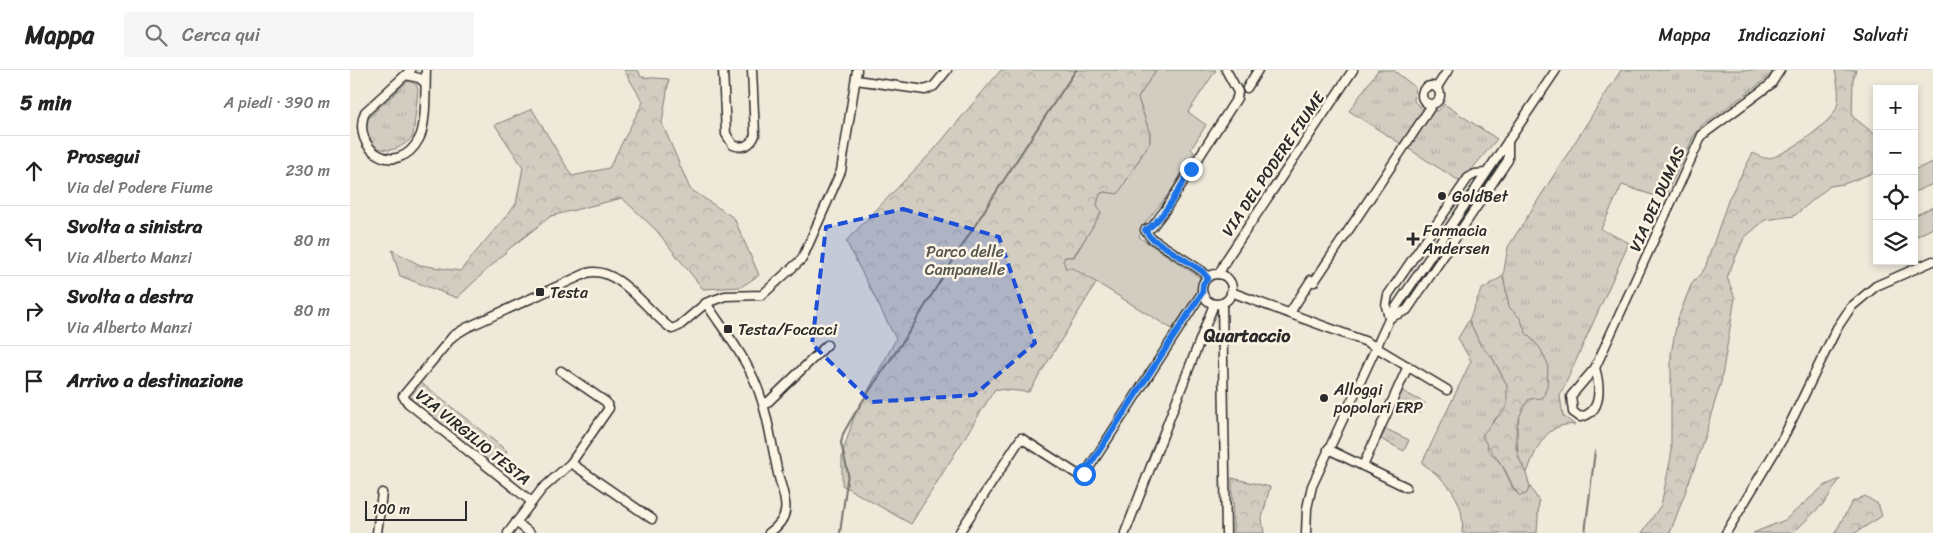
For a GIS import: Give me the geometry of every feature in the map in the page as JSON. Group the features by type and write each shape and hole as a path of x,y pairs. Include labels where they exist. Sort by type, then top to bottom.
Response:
{"street":[{"path":"425,83 408,72 365,112 360,120 358,130 365,148 374,156 396,158 406,154 419,139 423,118 426,70"},
{"path":"722,70 726,136 733,145 740,147 750,144 755,134 752,70"},
{"path":"768,533 780,524 785,514 785,500 764,406 756,384 741,355 706,303 725,296 762,294 802,259 841,171 857,70"},
{"path":"856,80 925,90 934,86 947,70"},
{"path":"1208,278 1202,271 1151,238 1145,230 1152,227 1164,210 1237,98 1238,92 1226,70"},
{"path":"1247,88 1258,70"},
{"name":"VIA DEL PODERE FIUME","path":"1219,274 1226,260 1353,70"},
{"path":"1437,87 1448,70"},
{"path":"1306,533 1310,490 1389,318 1556,70"},
{"name":"VIA DEI DUMAS","path":"1595,368 1600,383 1595,407 1586,416 1580,417 1574,412 1571,396 1595,368 1702,136 1771,84 1780,70"},
{"path":"1432,105 1424,100 1423,91 1431,86 1437,87"},
{"path":"1291,310 1312,280 1314,282 1432,105 1441,98 1437,87"},
{"path":"1389,318 1407,310 1463,227 1508,160 1508,141"},
{"path":"1389,318 1386,303 1393,289 1468,178 1475,174 1486,173"},
{"path":"1726,533 1783,438 1838,328 1851,307 1876,286 1933,261"},
{"name":"VIA VIRGILIO TESTA","path":"532,502 403,398 405,392 453,336 466,328 588,273 602,274 629,288 672,329 679,326 706,303"},
{"path":"959,533 1021,438 1077,474 1085,474 1202,293 1203,284 1208,278 1219,274 1229,280 1231,292 1228,299 1218,304 1125,533"},
{"path":"1231,292 1375,346 1447,390"},
{"path":"1202,293 1205,299 1218,304"},
{"path":"1218,304 1226,533"},
{"path":"764,406 826,345"},
{"path":"1362,466 1408,366"},
{"path":"508,533 548,483 571,463 609,405 561,371"},
{"path":"1328,450 1406,487"},
{"path":"571,463 652,519"},
{"path":"377,533 382,493"},
{"path":"516,522 530,533"}],"highlighted area":[{"path":"903,209 999,237 1035,343 974,395 871,402 812,344 826,227"}],"green space":[{"path":"624,70 638,70 641,77 669,79 662,123 690,189 734,218 759,275 741,287 703,289 656,230 622,198 551,216 509,249 457,298 400,276 392,250 420,265 460,271 516,204 523,167 495,125 532,109 572,176 609,168 643,102"},
{"name":"Parco delle Campanelle","path":"1001,70 1156,70 1138,98 1150,133 1150,142 1118,195 1105,192 1100,194 1099,209 1102,213 1073,257 1065,257 1063,261 1097,282 1029,392 995,389 911,524 842,485 842,455 854,417 896,339 846,241 933,151"},
{"path":"1156,70 1216,70 1188,112 1206,125 1191,149 1194,152 1171,191 1146,222 1139,237 1201,278 1199,290 1172,329 1073,268 1066,268 1063,261 1065,257 1074,257 1101,213 1097,205 1100,194 1105,192 1118,194 1150,142 1150,133 1138,98"},
{"path":"1378,70 1393,70 1415,87 1414,101 1422,109 1438,111 1444,104 1497,139 1461,182 1349,111"},
{"path":"1621,70 1773,70 1770,76 1702,126 1695,134 1664,199 1622,185 1601,229 1629,243 1560,396 1563,416 1575,425 1565,425 1556,428 1543,439 1527,473 1518,457 1517,428 1519,413 1529,399 1540,348 1526,333 1520,318 1509,307 1503,276 1508,247"},
{"path":"1835,70 1856,70 1853,80 1852,116 1873,133 1873,173 1844,184 1830,186 1794,216 1765,220 1744,238 1727,277 1735,298 1721,382 1695,466 1670,533 1642,533 1661,505 1671,457 1671,354 1677,321 1691,285 1705,268 1729,198 1753,153 1766,158 1775,156 1816,131 1836,109 1838,90"},
{"path":"408,81 416,84 418,90 413,137 398,148 389,150 371,145 365,129 368,118"},
{"path":"1933,162 1933,184 1918,190 1918,175 1918,168"},
{"path":"1933,207 1933,228 1918,236 1918,220 1918,214"},
{"path":"1503,276 1509,307 1520,318 1526,333 1540,348 1548,364 1547,386 1543,398 1529,399 1521,412 1517,427 1517,450 1530,487 1526,494 1520,496 1482,435 1507,406 1507,385 1492,357 1481,346 1469,320 1481,290"},
{"path":"1469,320 1481,346 1492,357 1507,385 1508,406 1492,422 1487,449 1502,465 1514,490 1520,496 1526,494 1530,487 1539,501 1537,533 1462,533 1461,511 1453,492 1447,484 1422,463 1471,361 1458,338"},
{"path":"420,382 507,451 494,466 408,396"},
{"path":"1402,391 1425,403 1420,413 1397,401"},
{"path":"1386,429 1409,440 1404,451 1381,439"},
{"path":"1232,478 1270,487 1262,518 1264,533 1233,533"},
{"path":"1840,479 1825,502 1793,533 1753,533 1785,520 1824,486"},
{"path":"1865,496 1878,504 1882,516 1855,533 1835,533 1852,502"}],"waterway":[{"path":"840,533 848,473 841,443 843,434 1076,70"},
{"path":"1585,533 1595,451"}],"place":[{"name":"GoldBet","path":"1442,196"},
{"name":"Farmacia Andersen","path":"1413,239"},
{"name":"Testa","path":"540,292"},
{"name":"Testa/Focacci","path":"728,329"},
{"name":"Alloggi popolari ERP","path":"1324,398"}],"district":[{"name":"Quartaccio","path":"1247,336"}],"route":[{"path":"1084,474 1202,293 1203,284 1208,278 1202,271 1151,238 1145,230 1152,227 1191,169"}]}
